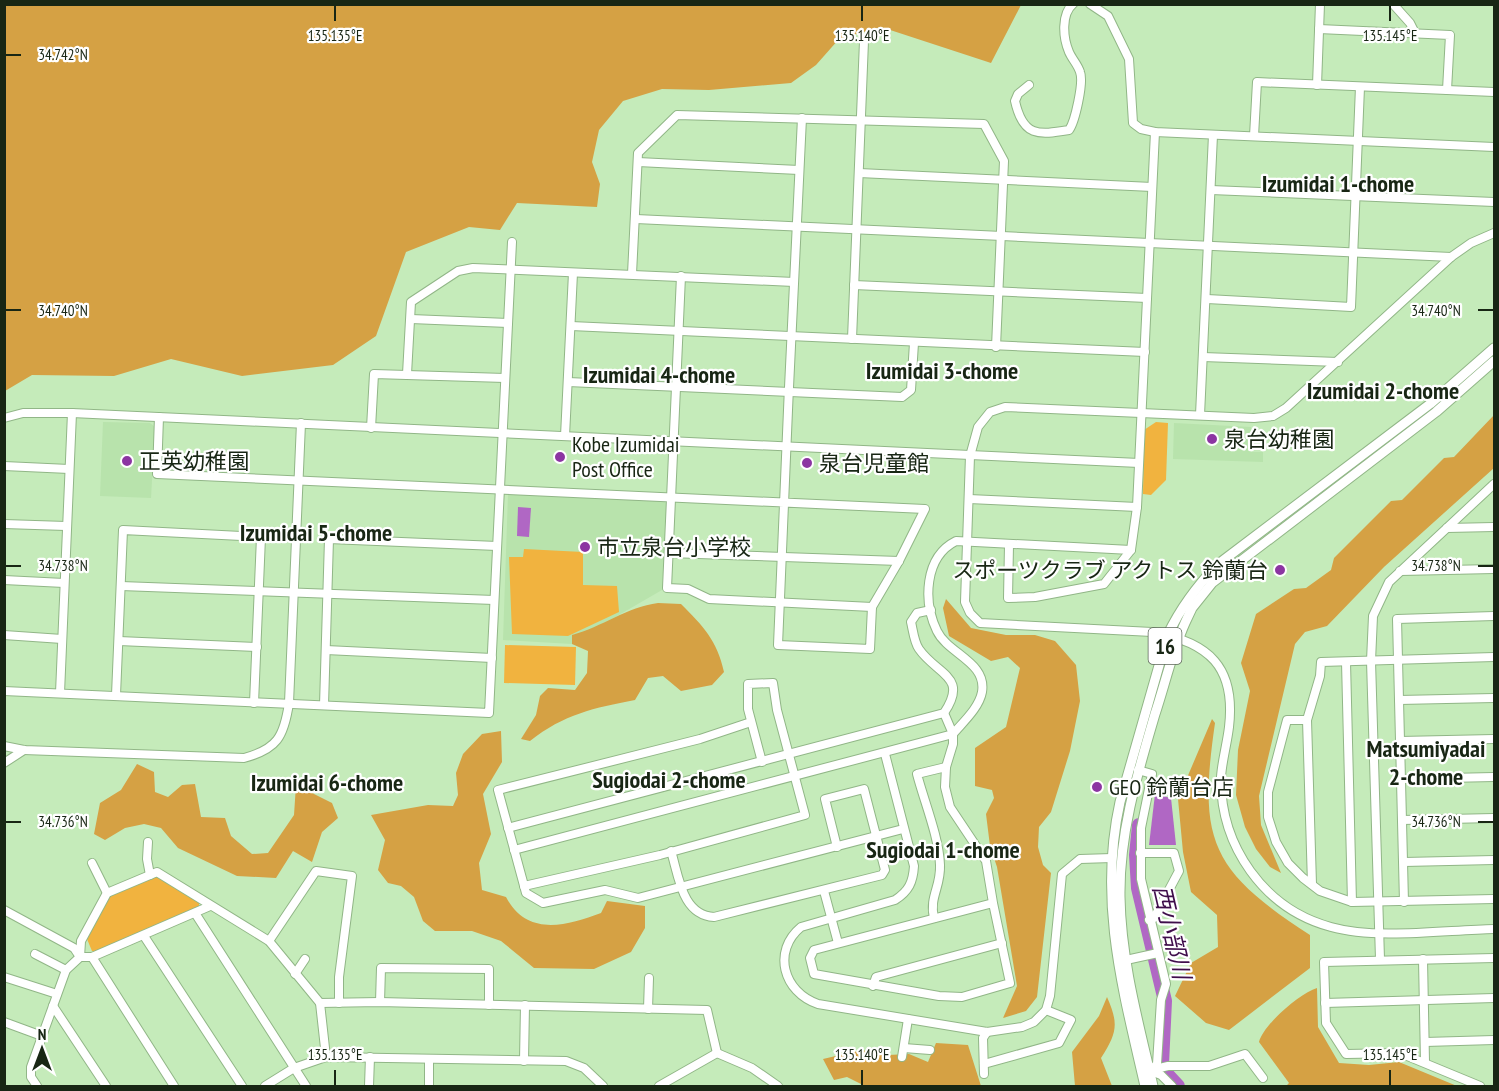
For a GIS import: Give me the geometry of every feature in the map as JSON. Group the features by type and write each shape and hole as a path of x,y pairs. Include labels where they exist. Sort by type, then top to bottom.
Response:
{"main road":[{"name":"16","path":"1144,1086 1114,939 1110,889 1120,802 1168,634 1190,595 1217,565 1430,404 1494,348"},
{"name":"16","path":"1153,1086 1126,960 1120,898 1121,858 1127,816 1138,770 1179,637 1192,608 1212,583 1436,412 1494,360"}],"street":[{"path":"1029,85 1018,94 1015,101 1028,128 1035,133 1043,134 1069,130 1074,123 1081,74 1068,50 1066,10 1073,4"},
{"path":"1090,4 1108,16 1129,59 1132,88 1130,111 1133,123 1141,129 1155,132 1494,147"},
{"path":"1317,85 1320,4"},
{"path":"1393,4 1416,33"},
{"path":"1319,29 1450,35 1447,90"},
{"path":"852,339 864,41"},
{"path":"1254,136 1257,82 1494,92"},
{"path":"1207,299 1351,307 1360,87"},
{"path":"632,274 638,153 677,115 984,124 1004,161 996,347"},
{"path":"159,417 157,474 785,502 925,509 899,561 872,607 870,649 778,645 785,502 787,447 790,393 799,170 802,118"},
{"path":"1009,545 1008,598 1035,597 1104,584 1131,550 1137,507 1155,132"},
{"path":"1200,415 1214,135"},
{"path":"638,162 799,170"},
{"path":"860,173 1152,187"},
{"path":"1211,190 1494,202"},
{"path":"636,219 1451,257"},
{"path":"1494,233 1471,243 1451,257 1338,362 1286,408 1273,416 1254,418 1005,407 990,412 978,427 970,456 965,602 969,613 980,623 1168,634 1179,637 1210,654 1218,663 1227,681 1229,725 1221,777 1229,834 1243,862 1263,888 1295,914 1330,927 1358,933 1494,929"},
{"path":"4,691 489,713 512,242"},
{"path":"407,374 411,302 458,271 473,268 794,282"},
{"path":"565,436 573,273"},
{"path":"681,276 667,588 688,590 709,599 872,607"},
{"path":"854,285 1147,298"},
{"path":"411,319 508,323"},
{"path":"571,326 1145,352"},
{"path":"568,382 902,397 911,390 914,343"},
{"path":"1203,357 1338,362"},
{"path":"371,428 374,374 505,378"},
{"path":"4,418 23,413 72,413 1139,463"},
{"path":"60,693 72,413"},
{"path":"4,746 24,750 244,758 261,754 280,738 286,724 289,704 302,423"},
{"path":"4,466 69,469"},
{"path":"1380,959 1371,661 1373,616 1382,593 1400,571 1494,485"},
{"path":"969,499 1137,507"},
{"path":"4,524 66,526"},
{"path":"1448,528 1494,527"},
{"path":"117,695 123,530 261,537 254,703"},
{"path":"324,705 329,539 497,546"},
{"path":"514,850 953,735 976,706 982,692 981,677 972,664 944,641 937,631 931,610 929,592 935,558 943,548 956,541 966,544 1131,550"},
{"path":"669,553 899,561"},
{"path":"1400,571 1494,569"},
{"path":"4,580 64,583"},
{"path":"121,586 494,600"},
{"path":"508,828 944,713 952,700 953,687 948,675 927,659 917,647 911,622 917,613 931,610"},
{"path":"1404,902 1397,619 1494,616"},
{"path":"4,636 62,639"},
{"path":"119,641 257,647"},
{"path":"326,650 492,658"},
{"path":"1312,884 1307,720 1320,676 1321,662 1494,657"},
{"path":"1346,662 1352,902"},
{"path":"524,886 671,851 805,815 788,755 773,683 748,684 751,722 762,762"},
{"path":"1399,700 1494,698"},
{"path":"944,713 953,735 953,744 946,767 945,787 950,807 986,861 1010,983 962,997 939,996 814,974 810,958 814,950 993,903"},
{"path":"1307,720 1287,720 1268,792 1268,817 1288,863 1320,891 1352,902 1494,899"},
{"path":"751,722 700,739 498,790 526,893 543,903 605,890 638,898 903,829"},
{"path":"1400,741 1494,739"},
{"path":"4,763 24,750"},
{"path":"885,754 914,866 913,879 907,892 895,900 801,927 790,936 785,948 784,962 794,990 802,999 818,1004 987,1032 1022,1027 1034,1022 1046,1010 1050,996 1062,874 1080,859 1112,858"},
{"path":"934,918 931,904 937,890 940,861 917,774 946,767"},
{"path":"1138,770 1152,774 1140,853 1144,900 1166,984 1161,1000 1157,1064 1150,1071"},
{"path":"1401,779 1494,777"},
{"path":"671,851 692,910 714,917 882,875 885,870 864,789 825,799 837,847"},
{"path":"1402,820 1494,818"},
{"path":"148,842 147,859 150,875"},
{"path":"1140,853 1174,853 1179,871 1154,918 1149,920"},
{"path":"1404,862 1494,860"},
{"path":"92,863 107,894"},
{"path":"269,941 316,871 352,876 339,977 339,1003"},
{"path":"80,957 81,941 107,894 157,872 269,941 320,1003 326,1057"},
{"path":"824,891 838,944"},
{"path":"37,1086 31,1077 31,1067 66,970 80,957 92,957 210,906"},
{"path":"4,910 74,948 80,957"},
{"path":"195,913 306,1086"},
{"path":"144,936 243,1086"},
{"path":"873,986 876,977 1002,943"},
{"path":"1126,960 1158,953"},
{"path":"35,954 66,970"},
{"path":"92,957 172,1084 161,1086"},
{"path":"1480,1086 1400,1053 1347,1054 1326,1023 1324,962 1494,958"},
{"path":"295,974 305,959"},
{"path":"1423,959 1425,1062"},
{"path":"380,1002 381,968 489,969 489,1005"},
{"path":"4,977 57,994"},
{"path":"648,1008 649,978"},
{"path":"1325,1003 1494,998"},
{"path":"320,1003 380,1002 707,1010 717,1053"},
{"path":"524,1060 525,1005"},
{"path":"54,1006 106,1086"},
{"path":"984,1064 1059,1043 1071,1020 1046,1010"},
{"path":"902,1057 908,1019"},
{"path":"4,1022 42,1036"},
{"path":"984,1074 983,1038 987,1032"},
{"path":"1425,1042 1494,1040"},
{"path":"904,1047 930,1050"},
{"path":"659,1086 717,1053"},
{"path":"717,1053 752,1068 778,1086"},
{"path":"1150,1071 1168,1066 1209,1066 1245,1054 1263,1078"},
{"path":"265,1086 294,1068 326,1057 566,1061 584,1068 603,1086"},
{"path":"369,1086 370,1058"},
{"path":"429,1059 429,1086"},
{"path":"1150,1071 1161,1075 1172,1086"}],"shaded area":[{"path":"4,5 1021,5 991,63 881,27 839,39 816,65 791,83 709,90 662,89 623,101 599,130 592,162 600,184 597,207 517,203 500,230 469,227 406,252 376,336 333,365 242,376 171,359 114,376 32,375 5,391"},
{"path":"1494,415 1494,468 1384,567 1327,626 1305,632 1295,644 1259,796 1261,825 1281,873 1270,867 1256,849 1245,827 1236,795 1238,750 1250,691 1241,663 1256,614 1294,589 1306,588 1331,570 1334,558 1391,501 1402,500 1444,458 1454,457"},
{"name":"正英幼稚園","path":"103,422 150,423 155,427 151,498 100,496"},
{"path":"1156,422 1168,423 1166,480 1151,495 1143,494 1144,430"},
{"name":"泉台幼稚園","path":"1174,423 1251,427 1251,452 1263,452 1263,462 1173,459"},
{"name":"市立泉台小学校","path":"508,494 663,500 667,504 662,590 593,630 572,635 572,644 503,640"},
{"path":"518,507 531,508 529,537 517,536"},
{"path":"524,549 583,552 583,585 617,586 619,612 568,636 512,634 509,557 523,557"},
{"path":"946,599 971,628 1006,635 1035,635 1055,641 1076,665 1080,701 1070,751 1051,812 1039,827 1038,847 1043,865 1051,873 1037,997 1026,1011 1003,1018 1017,986 986,814 994,798 992,790 975,786 975,748 1006,727 1020,668 1008,657 991,661 949,636 943,608"},
{"path":"658,603 681,604 708,634 724,672 712,685 681,691 663,676 648,678 635,700 580,713 555,724 530,741 521,739 536,715 540,696 548,688 575,690 587,673 588,651 572,644 572,635 625,613"},
{"path":"505,645 576,647 575,685 504,683"},
{"path":"1212,719 1215,723 1209,796 1211,824 1219,848 1232,870 1251,891 1310,935 1310,968 1229,1030 1206,1023 1175,996 1191,963 1218,947 1217,915 1191,892 1183,852 1178,799"},
{"path":"501,731 502,762 483,794 491,834 479,863 482,890 506,897 515,910 525,918 548,925 574,922 601,913 607,901 645,906 645,928 631,952 594,969 534,968 501,941 472,931 435,931 423,921 414,897 401,886 388,883 378,870 385,840 371,815 428,805 453,806 458,795 456,773 463,754 482,734"},
{"path":"137,764 154,772 155,792 168,797 182,785 195,784 201,817 225,818 231,836 252,854 268,853 294,815 296,785 332,803 338,818 322,832 312,862 293,851 276,878 237,876 178,848 161,828 144,824 125,828 105,840 94,834 100,803 121,790"},
{"path":"1155,794 1171,798 1176,845 1149,845"},
{"path":"159,875 199,901 199,909 98,953 92,951 87,939 108,897"},
{"path":"1317,988 1318,1027 1339,1063 1369,1065 1399,1062 1457,1086 1286,1086 1289,1083 1259,1042 1283,1010 1301,996"},
{"path":"1107,997 1115,1022 1113,1035 1101,1058 1112,1086 1075,1086 1072,1052 1099,1016"},
{"path":"936,1043 968,1045 981,1086 865,1086 847,1077 834,1080 823,1059 861,1050 888,1055 909,1054 928,1062"}],"waterway":[{"name":"西小部川","path":"1139,825 1136,855 1138,888 1165,1001 1162,1064 1165,1072 1178,1086"}],"place":[{"name":"泉台幼稚園","path":"1212,439"},
{"name":"Kobe Izumidai Post Office","path":"560,457"},
{"name":"正英幼稚園","path":"127,461"},
{"name":"泉台児童館","path":"807,463"},
{"name":"市立泉台小学校","path":"585,547"},
{"name":"スポーツクラブ アクトス 鈴蘭台","path":"1280,570"},
{"name":"GEO 鈴蘭台店","path":"1097,787"}],"district":[{"name":"Izumidai 1-chome","path":"1338,183"},
{"name":"Izumidai 3-chome","path":"942,370"},
{"name":"Izumidai 4-chome","path":"659,374"},
{"name":"Izumidai 2-chome","path":"1383,390"},
{"name":"Izumidai 5-chome","path":"316,532"},
{"name":"Matsumiyadai 2-chome","path":"1426,762"},
{"name":"Sugiodai 2-chome","path":"669,779"},
{"name":"Izumidai 6-chome","path":"327,782"},
{"name":"Sugiodai 1-chome","path":"943,849"}]}
